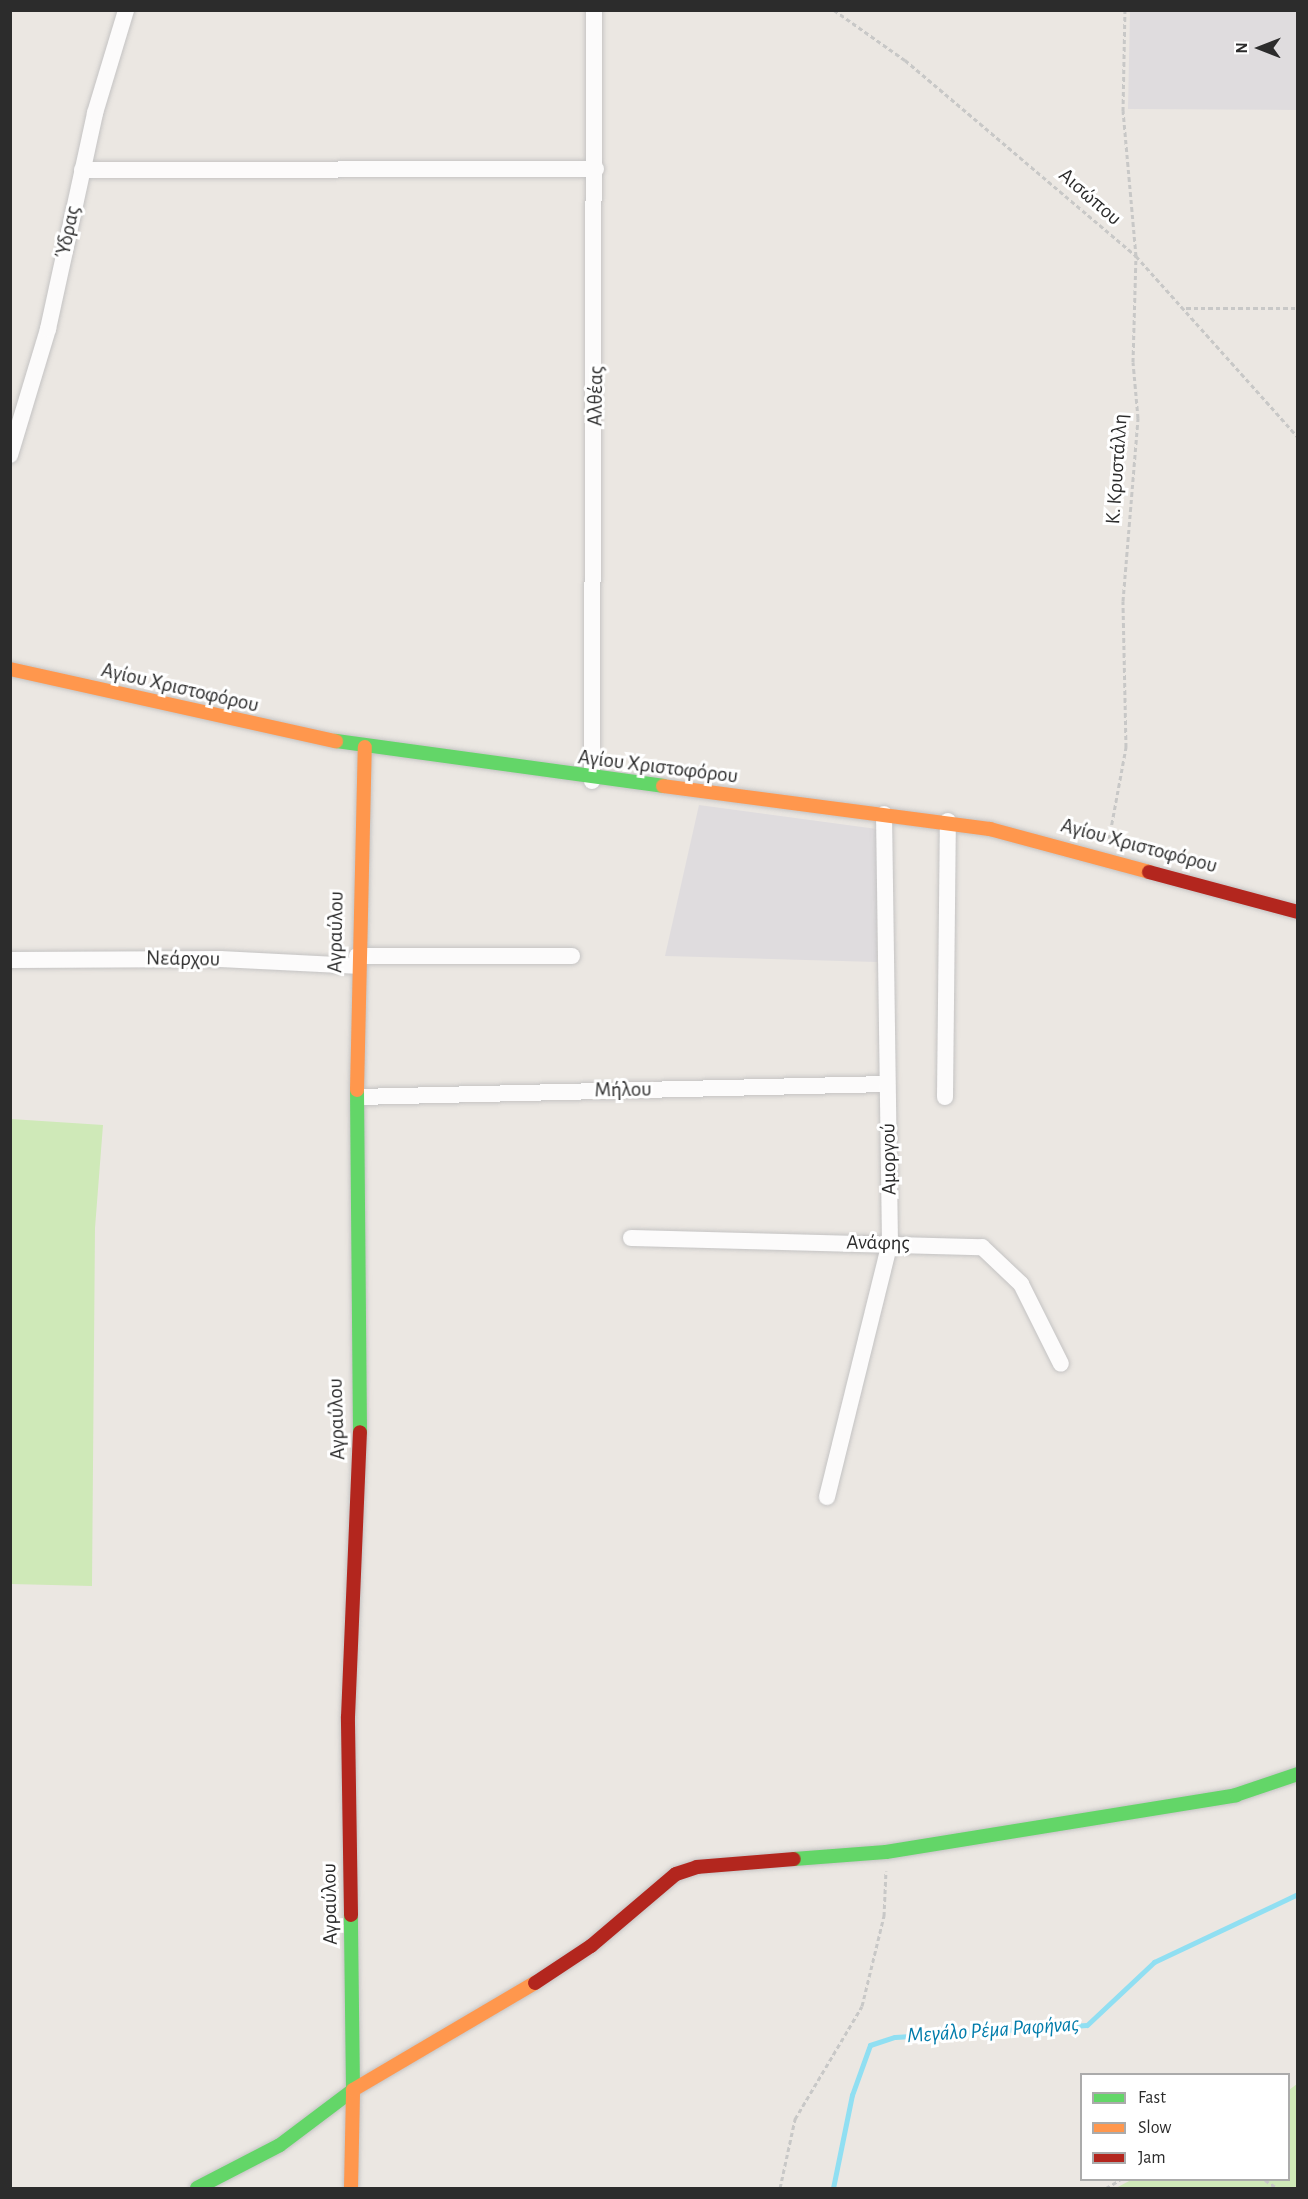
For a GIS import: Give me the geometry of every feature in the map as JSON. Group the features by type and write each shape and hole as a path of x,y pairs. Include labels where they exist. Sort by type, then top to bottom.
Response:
{"street":[{"name":"Ύδρας","path":"10,455 48,329 82,170 126,10"},
{"name":"Αλθέας","path":"592,781 596,169 594,10"},
{"path":"82,170 596,169"},
{"name":"Αγίου Χριστοφόρου","path":"10,669 123,698 365,747 592,781 948,822 1105,857 1298,912"},
{"name":"Αγραύλου","path":"351,2188 353,2090 348,1717 360,1494 356,961 365,747"},
{"name":"Αμοργού","path":"827,1497 890,1243 884,814"},
{"path":"945,1097 948,822"},
{"name":"Νεάρχου","path":"10,960 356,961 572,956"},
{"name":"Μήλου","path":"358,1097 887,1084"},
{"name":"Ανάφης","path":"631,1238 982,1247 1021,1284 1061,1364"},
{"path":"197,2188 280,2145 353,2090 539,1981 591,1946 626,1911 676,1874 754,1860 886,1852 1236,1795 1298,1774"}],"path":[{"name":"Αισώπου","path":"834,10 905,60 1136,256 1186,308 1298,437"},
{"name":"Κ. Κρυστάλλη","path":"1105,857 1126,747 1123,602 1138,418 1133,362 1136,256 1123,111 1125,10"},
{"path":"1186,308 1298,308"},
{"path":"780,2188 795,2119 862,2006 884,1916 886,1852"}],"shaded area":[{"path":"1130,11 1297,11 1297,110 1128,109"},
{"path":"699,805 877,829 877,962 665,956"}],"green space":[{"path":"11,1119 103,1125 95,1228 92,1586 11,1584"},
{"path":"1297,2084 1297,2188 1116,2188 1129,2181 1290,2181 1290,2089"}],"waterway":[{"name":"Μεγάλο Ρέμα Ραφήνας","path":"833,2188 852,2095 870,2045 895,2037 1087,2025 1154,1962 1298,1894"}],"traffic: fast":[{"path":"336,741 663,786"},
{"path":"357,1090 360,1432"},
{"path":"794,1859 886,1852 1236,1795 1298,1774"},
{"path":"197,2188 280,2145 353,2090 351,1915"}],"traffic: slow":[{"path":"10,669 336,741"},
{"path":"357,1090 365,747"},
{"path":"663,786 990,829 1149,872"},
{"path":"351,2188 353,2090 535,1983"}],"traffic: jam":[{"path":"1149,872 1298,912"},
{"path":"351,1915 348,1717 360,1432"},
{"path":"535,1983 591,1946 676,1874 697,1867 794,1859"}]}
